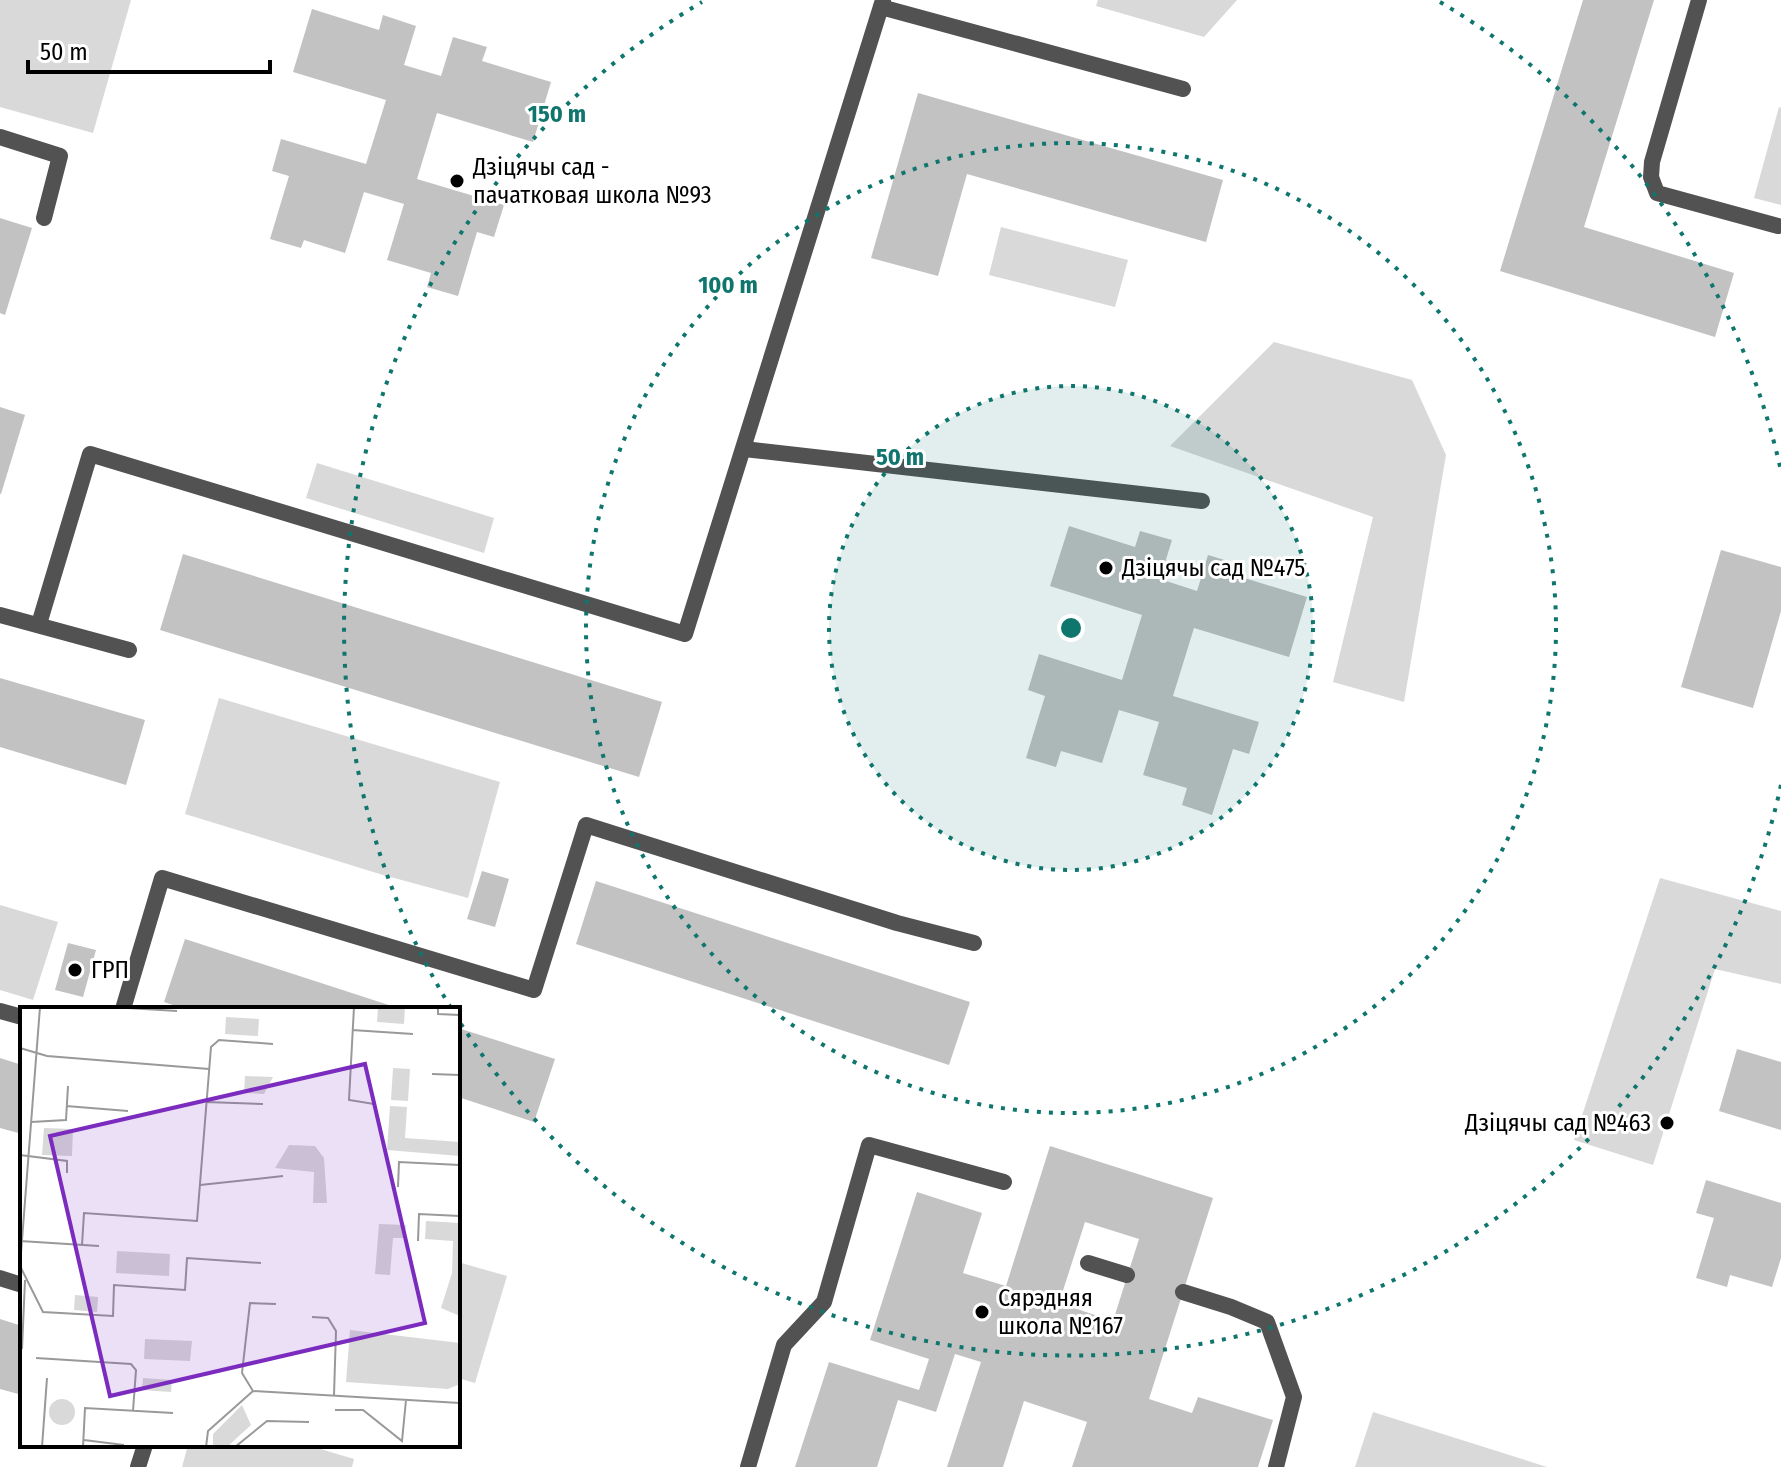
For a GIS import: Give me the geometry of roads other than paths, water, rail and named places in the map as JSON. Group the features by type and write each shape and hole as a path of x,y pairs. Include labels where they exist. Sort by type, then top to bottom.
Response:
{"lane":[{"path":"1699,0 1652,162 1651,177 1657,193 1778,226"},
{"path":"39,624 90,454 685,634 882,3 1183,89"},
{"path":"0,137 60,156 44,218"},
{"path":"744,449 1202,501"},
{"path":"0,615 129,650"},
{"path":"124,1007 162,878 534,990 586,825 897,923 974,943"},
{"path":"0,1011 20,1016"},
{"path":"748,1467 784,1345 824,1302 869,1145 1004,1182"},
{"path":"1088,1263 1127,1275"},
{"path":"0,1278 20,1284"},
{"path":"1183,1292 1267,1322 1294,1397 1276,1467"},
{"path":"138,1467 144,1447"}],"place":[{"name":"Дзіцячы сад - пачатковая школа №93","path":"457,181"},
{"name":"Дзіцячы сад №475","path":"1106,568"},
{"name":"ГРП","path":"75,970"},
{"name":"Дзіцячы сад №463","path":"1667,1123"},
{"name":"Сярэдняя школа №167","path":"982,1312"}]}
